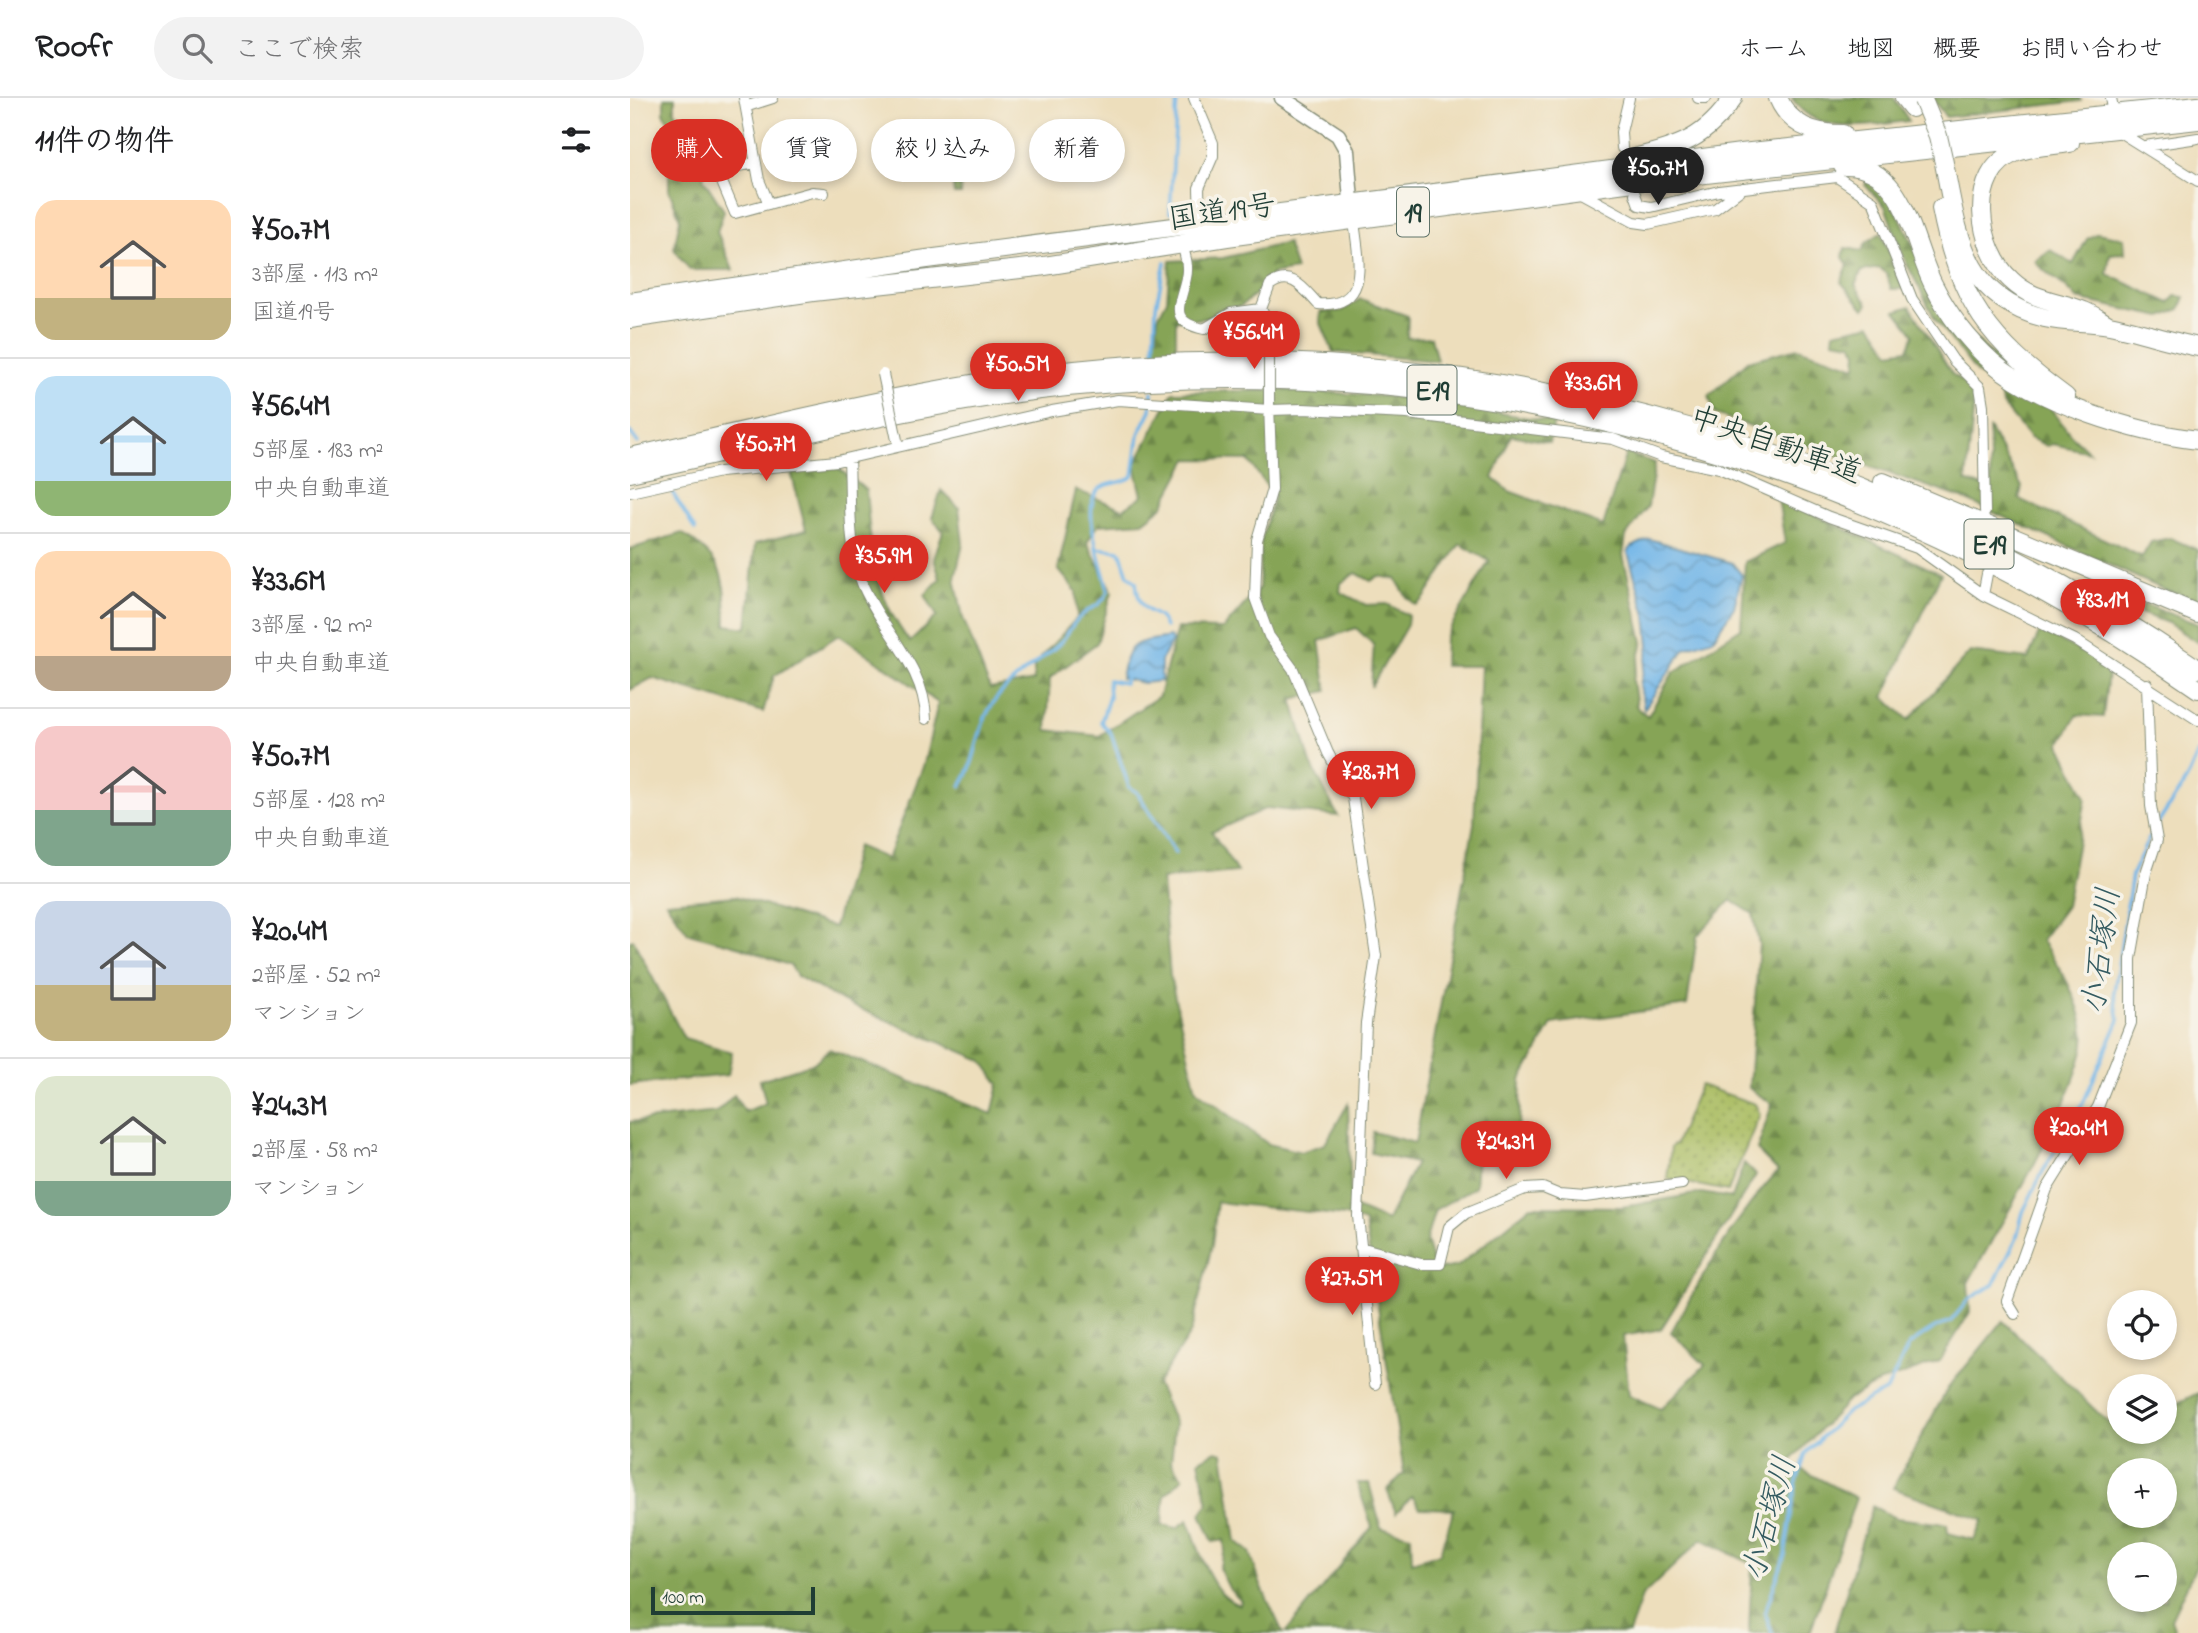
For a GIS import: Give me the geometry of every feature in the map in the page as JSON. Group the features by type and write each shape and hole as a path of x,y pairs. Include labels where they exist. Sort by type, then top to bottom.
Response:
{"highway":[{"path":"1494,187 1553,170 1614,163 1675,148 1703,132 1720,118 1733,98"},
{"path":"1778,98 1786,114 1794,121 1820,133 1858,134 2010,118 2060,120"},
{"path":"1915,101 1937,159 1961,243 1982,284 1998,298 2028,313 2049,319 2107,324 2198,347"},
{"name":"国道19号","path":"630,302 1200,223 1352,213 1575,190 1634,188 2198,105"},
{"name":"国道19号","path":"630,319 813,292 1038,267 1182,244 1494,187 1741,153 2060,120 2117,119"},
{"path":"2107,324 2083,310 2052,304 2029,293 2011,280 1996,262 1981,214 1985,188 1997,166 2016,152 2117,119 2152,132 2164,124 2198,120"},
{"path":"1937,159 1950,254 1974,305 1990,329 2025,365 2089,412"},
{"path":"1634,188 1846,166 1865,167 1880,174 1896,192 1934,288 1974,344 1994,363 2030,388 2089,412 2198,440"},
{"name":"中央自動車道","path":"630,457 947,389 1129,365 1239,361 1400,369 1489,381 1583,399 1765,450 1900,502 2016,557 2075,590 2198,669"},
{"name":"中央自動車道","path":"630,473 938,405 1067,387 1193,380 1286,380 1433,390 1578,415 1681,440 1731,454 1867,504 2012,573 2105,626 2198,689"},
{"path":"1765,450 1845,467 2198,614"},
{"path":"2181,677 2183,690 2198,700"}],"street":[{"path":"769,204 756,163 746,102 772,98"},
{"path":"1194,98 1213,143 1213,156 1199,188 1200,223"},
{"path":"1282,98 1338,135 1347,151 1359,274 1357,286 1347,300 1332,305 1318,304 1299,282 1283,279 1270,285 1261,309 1269,337 1272,489 1257,540 1255,598 1269,636 1293,669 1328,753 1353,798 1376,956 1364,1059 1358,1216 1375,1384"},
{"path":"1622,148 1621,132 1629,98"},
{"path":"1698,98 1706,98"},
{"path":"2117,119 2145,146 2198,181"},
{"path":"2145,146 2198,138"},
{"path":"756,163 722,169 719,175 735,213 812,192 824,194"},
{"path":"1634,188 1639,205 1651,207 1744,188 1837,177 1873,201 1912,299 1953,360 1980,387 1985,512"},
{"path":"1575,190 1634,222 1648,224 1715,209 1744,188"},
{"path":"1182,244 1187,270 1177,306 1181,317 1192,326 1204,329 1231,313 1261,309"},
{"path":"883,374 897,444"},
{"path":"630,492 684,483 720,472 849,459 897,444 1087,404 1144,401 1407,414 1613,439 1661,457 1719,469 1829,517 1917,548 1983,595 2075,640 2147,684 2198,720"},
{"path":"849,459 851,527 861,579 879,620 917,674 925,696 926,719"},
{"path":"1983,595 1987,574"},
{"path":"2015,1314 2007,1301 2010,1288 2026,1254 2047,1189 2098,1107 2132,1023 2131,960 2146,873 2157,840 2153,822 2147,684"},
{"path":"1360,1247 1421,1264 1440,1264 1450,1227 1466,1213 1525,1189 1543,1188 1560,1195 1586,1197 1682,1184"}],"green space":[{"path":"664,98 675,98 675,112 684,119 667,119 664,115"},
{"path":"1792,98 1894,98 1909,121 1861,126 1829,124 1803,111"},
{"path":"1932,98 2080,98 2081,101 1946,117"},
{"path":"1869,179 1886,193 1897,211 1945,313 2045,401 2071,435 2089,452 2053,444 2047,446 2030,438 2002,404 2000,392 1977,373 1935,319 1902,254 1885,206 1865,185"},
{"path":"669,182 706,182 724,211 717,232 733,270 690,270 674,249 680,219 669,190"},
{"path":"953,182 960,182 961,194 954,194"},
{"path":"1881,233 1904,289 1891,289 1887,274 1880,268 1862,271 1855,285 1868,304 1864,309 1841,282 1848,265 1843,257 1845,248 1862,251 1867,242"},
{"path":"2097,233 2124,238 2125,253 2110,254 2107,274 2169,303 2175,296 2185,297 2180,309 2162,317 2077,299 2035,261 2050,250 2073,264 2087,239"},
{"path":"1287,243 1296,270 1272,274 1252,297 1231,311 1207,318 1176,320 1176,353 1153,353 1158,317 1167,300 1170,261 1223,258"},
{"path":"1360,299 1408,316 1407,338 1431,337 1437,361 1333,352 1320,321 1321,312 1342,311"},
{"path":"1910,306 1952,374 1967,384 1974,404 1966,481 1991,490 1989,428 2022,487 2019,499 2142,557 2151,542 2170,538 2198,550 2198,600 2167,591 1962,498 1715,414 1709,396 1748,361 1798,348 1856,367 1857,352 1852,343 1833,340 1834,332 1871,324 1890,352 1908,349 1914,334 1896,311"},
{"path":"1240,320 1252,321 1262,328 1263,341 1260,351 1216,349 1215,336"},
{"path":"1294,390 1408,398 1554,422 1549,442 1511,435 1493,478 1509,491 1603,526 1626,453 1655,463 1648,506 1626,536 1623,555 1643,642 1633,680 1637,708 1648,716 1673,673 1741,628 1745,562 1785,543 1778,498 1941,574 1884,697 1909,720 1970,652 2028,659 2040,631 2109,665 2103,717 2077,715 2060,744 2086,798 2066,906 2041,940 2062,972 2078,1007 2084,1031 2082,1053 2057,1118 2018,1195 1968,1283 1970,1312 1940,1361 1878,1383 1849,1399 1789,1463 1856,1498 1810,1633 1749,1633 1752,1564 1702,1539 1642,1596 1629,1633 1285,1633 1372,1527 1357,1483 1369,1483 1381,1528 1411,1535 1412,1562 1440,1553 1454,1509 1420,1508 1412,1496 1396,1513 1387,1490 1404,1473 1365,1223 1345,1216 1217,1202 1212,1245 1191,1332 1157,1384 1175,1424 1171,1462 1183,1478 1165,1495 1162,1525 1177,1528 1188,1520 1213,1581 1229,1600 1240,1605 1241,1601 1230,1590 1219,1568 1225,1551 1224,1540 1213,1542 1201,1514 1208,1504 1199,1460 1216,1451 1223,1453 1236,1541 1250,1552 1261,1586 1283,1633 630,1633 630,1122 717,1112 734,1095 745,1112 766,1103 760,1080 814,1063 829,1049 992,1114 999,1084 982,1060 846,1003 797,976 791,966 741,947 688,933 666,902 735,896 834,927 857,846 887,859 924,764 938,703 839,635 774,676 763,712 652,678 630,690 630,549 682,533 707,553 720,572 725,594 726,625 747,628 755,544 806,530 791,472 838,468 866,490 872,551 881,589 888,607 910,642 937,616 925,595 940,579 934,558 943,531 932,518 941,490 959,508 963,544 955,578 963,618 990,689 1034,681 1034,665 1077,618 1076,591 1058,569 1076,490 1123,509 1142,496 1135,465 1173,392","holes":["1188,459 1248,460 1274,496 1261,541 1259,588 1223,629 1177,628 1159,696 1099,736 1047,730 1050,678 1097,643 1112,592 1087,542 1098,525 1143,522 1162,507","1460,544 1489,561 1445,637 1444,666 1481,666 1474,824 1415,1143 1373,1132 1371,1153 1416,1163 1387,1221 1351,1206 1348,1104 1325,1144 1301,1152 1268,1144 1196,1090 1170,976 1162,879 1237,872 1212,832 1267,808 1338,816 1311,764 1292,699 1327,691 1319,641 1356,628 1374,645 1371,687 1407,625 1408,615 1387,604 1366,605 1340,592 1341,583 1356,573 1371,581 1378,576 1396,579 1407,597 1416,605 1423,600","1731,900 1753,914 1759,944 1749,1088 1772,1104 1757,1150 1778,1171 1733,1228 1671,1332 1705,1365 1661,1409 1629,1395 1623,1336 1661,1329 1756,1175 1744,1163 1732,1198 1701,1193 1622,1207 1531,1206 1458,1266 1435,1270 1426,1240 1435,1210 1475,1187 1478,1140 1519,1125 1521,1080 1552,1024 1687,1005 1697,936"]},
{"path":"2143,604 2198,624 2198,643 2168,623 2140,613"},
{"path":"633,940 684,1038 732,1052 728,1075 630,1085 630,941"},
{"path":"1700,1085 1755,1104 1760,1114 1728,1191 1667,1179 1671,1147 1676,1143"},
{"path":"2003,1321 2107,1421 2107,1444 2177,1444 2177,1403 2198,1393 2198,1562 2177,1606 2177,1542 2107,1542 2107,1612 2174,1612 2171,1619 2176,1633 1834,1633 1872,1506 1895,1518 1947,1524 1948,1533 1974,1540 1983,1520 1893,1488 1948,1388"}],"water":[{"path":"1649,539 1732,563 1742,575 1734,607 1713,639 1685,648 1644,709 1640,685 1649,646 1646,615 1628,553 1631,547"},
{"path":"1170,637 1172,641 1161,661 1161,681 1143,683 1121,678 1130,650 1141,643"}],"waterway":[{"path":"1170,213 1177,98"},
{"path":"1154,352 1156,306 1165,262"},
{"path":"961,786 972,763 986,716 1000,694 1058,645 1078,619 1106,596 1108,591 1092,525 1093,499 1102,487 1133,476 1139,434 1151,410 1152,392"},
{"path":"630,432 638,443"},
{"path":"672,492 695,530"},
{"path":"1096,548 1120,551 1128,575 1136,582 1141,603 1158,616 1165,627"},
{"path":"1126,678 1124,683 1108,680 1109,697 1101,722 1111,733 1129,787 1137,792 1175,853"},
{"name":"小石塚川","path":"2157,825 2187,779 2198,753"},
{"name":"小石塚川","path":"1772,1633 1765,1612 1785,1555 1796,1484 1806,1453 1848,1411 1887,1390 1909,1345 1951,1321 1969,1299 1993,1285 2016,1240 2023,1212 2042,1173 2084,1101 2119,1020 2114,992 2132,874 2152,832"}]}
